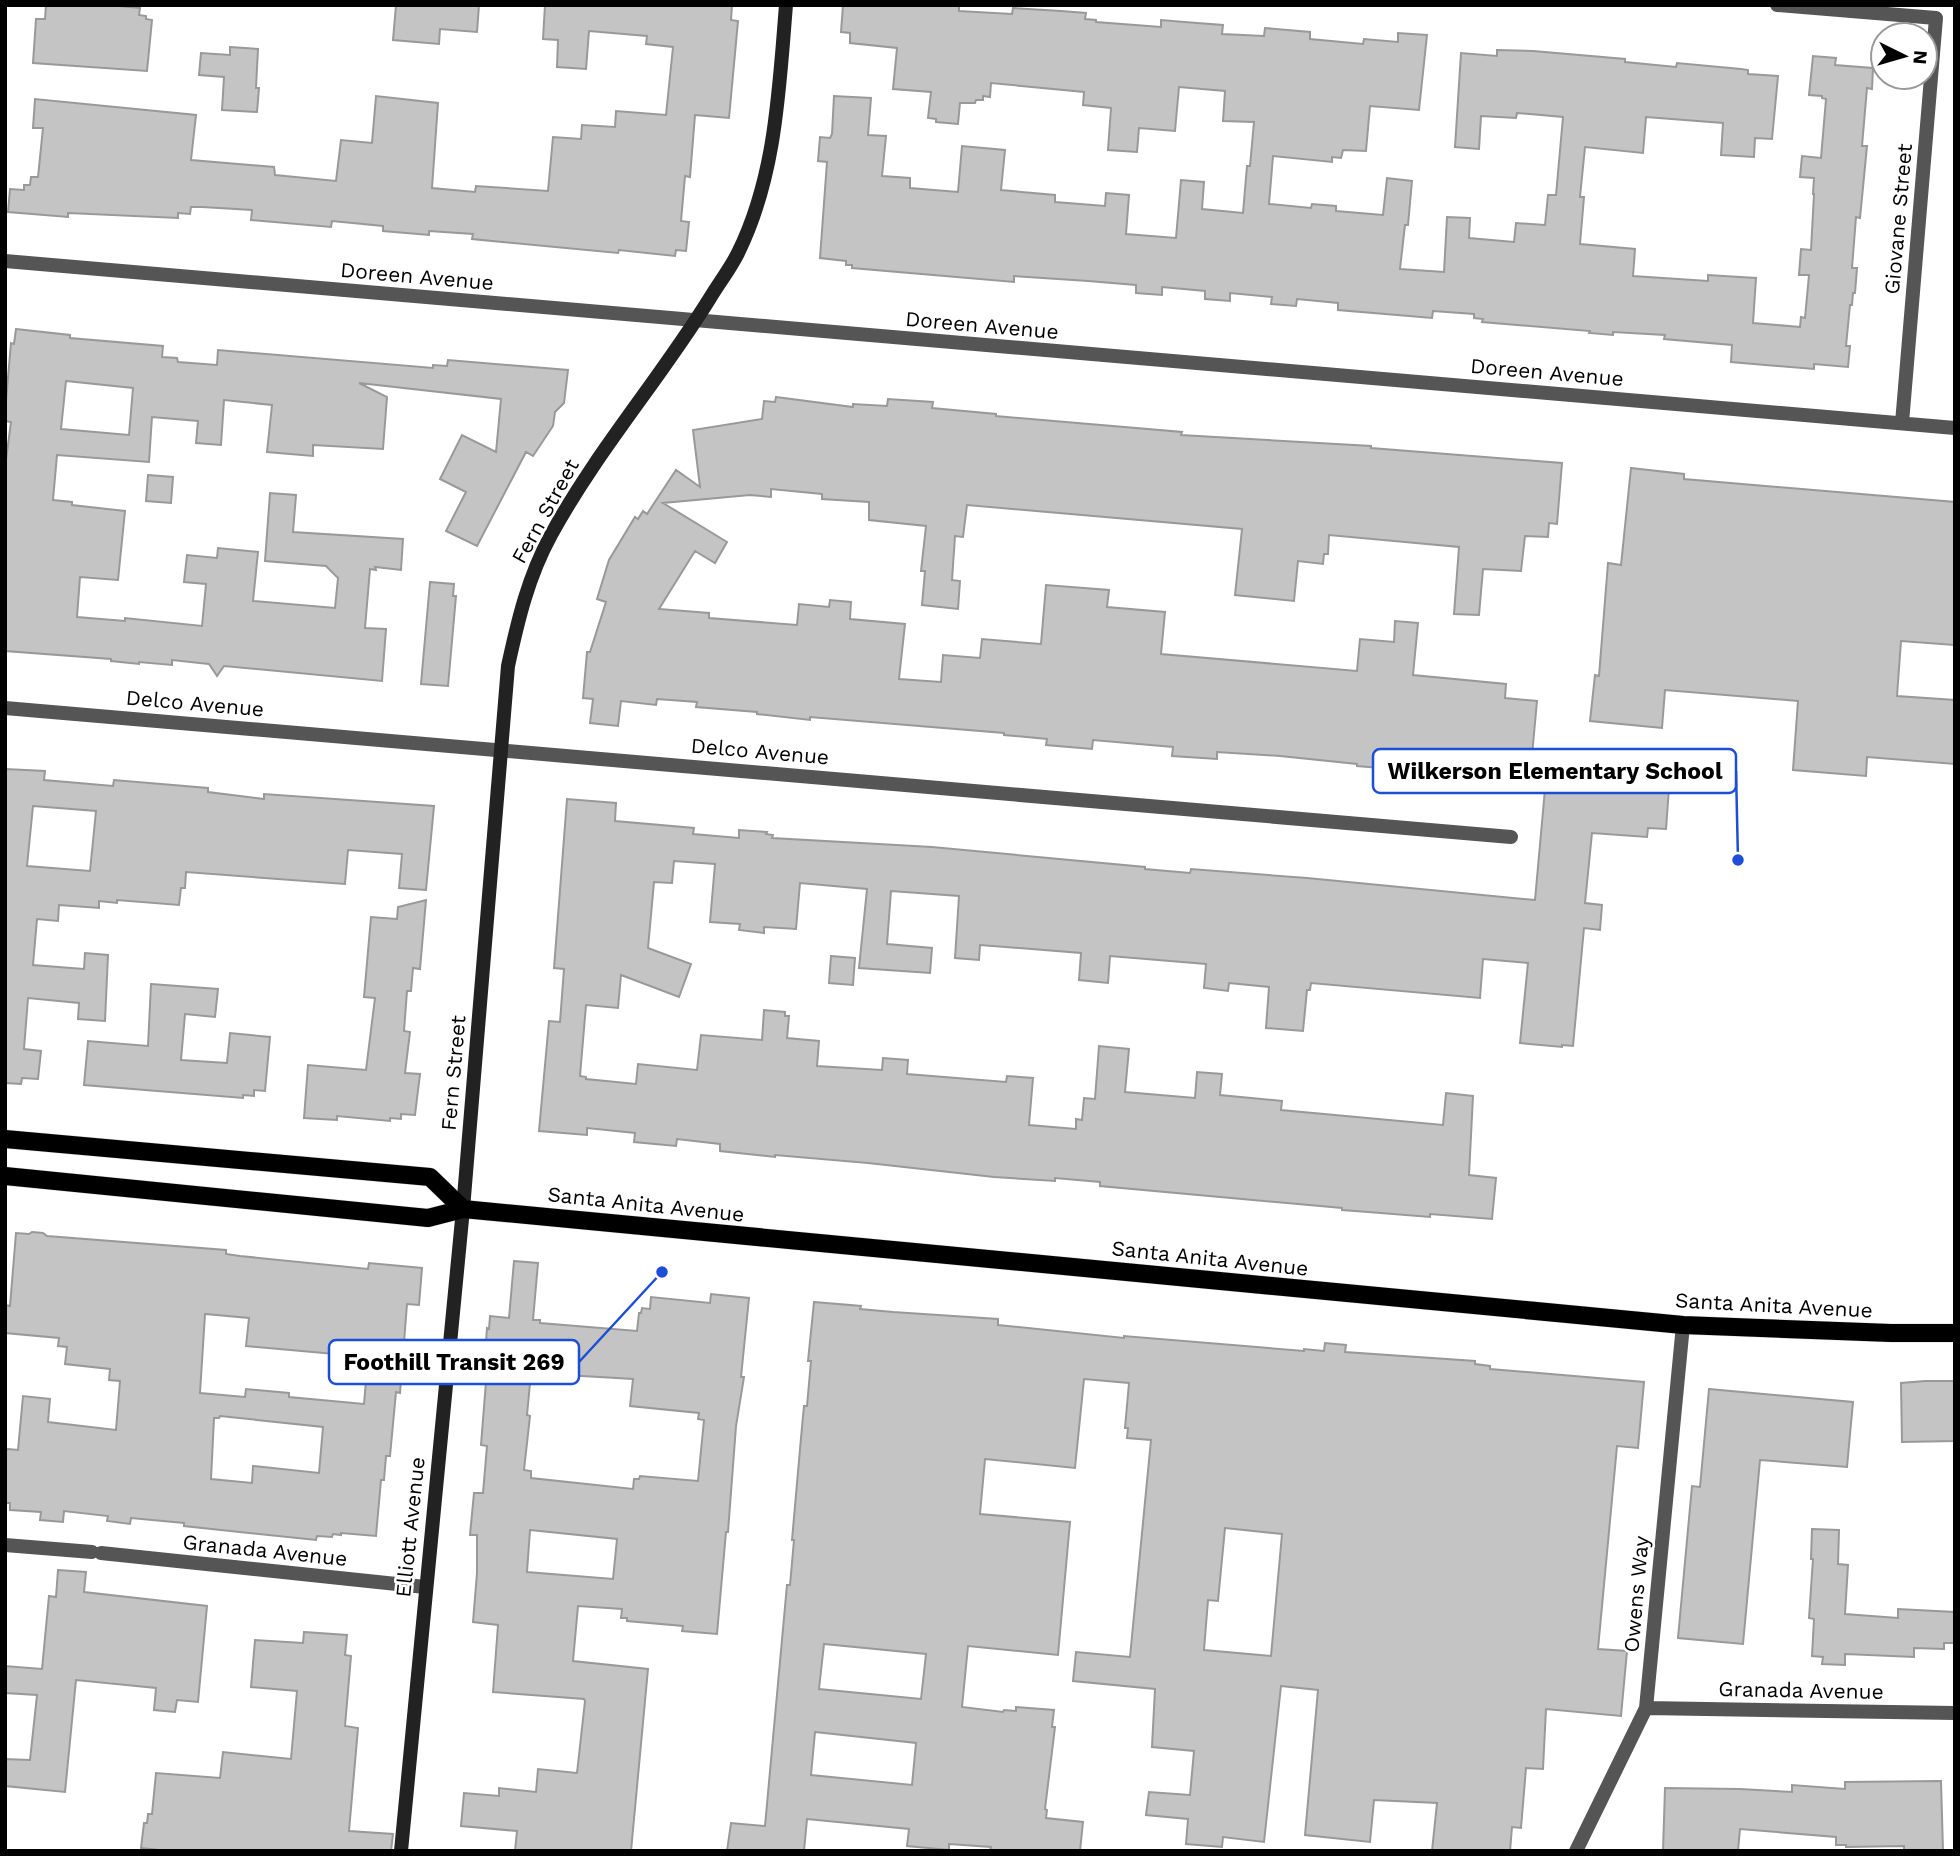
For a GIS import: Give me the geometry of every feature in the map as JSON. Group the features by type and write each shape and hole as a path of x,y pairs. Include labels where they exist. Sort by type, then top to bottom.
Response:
{"main road":[{"path":"5,1139 430,1177 463,1209"},
{"name":"Santa Anita Avenue","path":"5,1176 428,1218 463,1209 1683,1325 1891,1334 1955,1333"}],"street":[{"name":"Fern Street","path":"463,1209 508,666 524,596 550,537 582,483 695,322 738,253 763,191 776,117 786,5"},
{"name":"Giovane Street","path":"1777,5 1936,18 1902,423"},
{"name":"Doreen Avenue","path":"5,261 1955,428"},
{"name":"Delco Avenue","path":"5,708 1511,837"},
{"name":"Elliott Avenue","path":"401,1851 463,1209"},
{"name":"Owens Way","path":"1576,1851 1646,1708 1683,1325"},
{"name":"Granada Avenue","path":"5,1545 425,1587"},
{"name":"Granada Avenue","path":"1646,1708 1955,1713"}],"building":[{"path":"46,5 140,8 139,15 152,20 147,71 33,63 36,19 45,19"},
{"path":"396,5 479,5 477,32 440,29 439,44 393,40"},
{"path":"545,5 732,5 731,20 738,21 729,118 695,115 690,177 685,176 681,221 689,222 686,251 676,250 675,256 619,250 618,253 472,239 473,234 429,231 429,235 383,231 383,226 332,221 331,227 251,220 252,210 202,207 191,207 190,214 178,213 178,218 68,213 68,217 8,212 10,189 24,190 24,185 30,185 31,177 38,177 43,128 33,128 35,99 196,115 191,160 274,167 275,175 336,181 341,140 372,143 376,96 438,103 432,188 475,192 476,186 548,191 553,137 581,139 582,125 615,127 616,111 666,115 673,47 646,44 647,36 589,31 586,69 557,67 558,40 543,39"},
{"path":"843,5 959,5 959,11 1012,14 1013,8 1061,11 1086,13 1085,19 1096,22 1161,27 1161,20 1223,25 1222,34 1264,36 1265,28 1310,32 1310,39 1363,44 1364,39 1398,42 1398,33 1427,35 1419,110 1370,106 1366,151 1343,150 1341,158 1332,157 1332,162 1273,156 1269,204 1311,208 1312,204 1336,206 1336,211 1383,215 1387,178 1412,181 1400,269 1444,272 1447,217 1470,218 1469,238 1514,242 1516,223 1545,225 1548,195 1556,195 1563,117 1517,113 1516,118 1481,116 1479,149 1455,147 1461,53 1497,56 1497,50 1533,51 1625,59 1625,62 1676,67 1677,63 1741,69 1748,70 1748,74 1778,76 1772,139 1755,138 1754,157 1721,155 1723,123 1646,117 1643,153 1585,147 1580,197 1584,197 1580,244 1635,249 1633,276 1708,281 1708,275 1756,278 1753,323 1800,327 1801,317 1805,318 1809,275 1799,275 1801,249 1811,250 1814,194 1814,178 1800,177 1802,156 1821,158 1826,99 1809,95 1813,56 1836,58 1835,65 1869,68 1862,146 1867,146 1860,218 1856,217 1852,268 1857,268 1846,346 1850,346 1848,367 1814,364 1814,369 1731,362 1732,345 1664,339 1665,335 1613,332 1613,335 1482,322 1483,319 1474,318 1474,314 1433,311 1432,318 1338,310 1338,303 1297,299 1296,306 1271,304 1272,297 1230,293 1230,301 1205,299 1205,291 1162,287 1162,295 1136,293 1136,285 1014,276 1014,282 852,268 852,265 846,265 846,261 820,258 827,162 818,161 820,137 830,138 832,134 834,96 871,98 868,135 886,136 882,176 910,178 910,188 958,192 962,146 1005,150 1001,190 1055,195 1055,202 1105,206 1106,193 1129,195 1126,234 1176,238 1181,180 1204,182 1202,209 1243,213 1247,166 1250,166 1254,122 1223,121 1225,91 1179,87 1175,131 1139,128 1137,152 1108,150 1111,108 1083,105 1084,92 991,83 990,97 983,96 983,100 976,100 975,103 960,103 958,124 936,122 936,119 928,118 931,92 893,89 897,48 850,43 850,33 841,32"},
{"path":"230,47 258,49 257,112 222,110 224,77 199,75 201,53 230,55"},
{"path":"16,329 70,335 70,338 163,346 162,357 177,358 178,362 217,365 218,350 433,368 433,365 447,366 448,360 568,370 564,403 555,412 553,426 533,456 526,452 477,546 446,531 466,492 440,479 462,435 496,452 501,399 359,383 387,397 383,449 313,445 313,456 267,452 272,405 224,400 221,445 196,443 198,421 152,417 149,462 57,455 53,500 125,511 118,580 80,577 77,617 125,621 125,618 202,626 206,584 184,582 187,555 217,558 218,548 258,552 253,601 335,608 338,578 326,566 265,561 270,493 296,495 293,532 403,539 401,570 375,567 376,570 370,569 365,628 386,629 382,681 224,666 217,676 209,664 172,660 172,665 139,664 111,659 5,651 5,467 11,422 5,421 5,412 11,343 14,344","holes":["66,381 133,388 129,435 61,429"]},
{"path":"776,397 853,407 853,404 887,406 888,399 933,402 932,408 1182,432 1181,435 1371,446 1562,463 1557,524 1549,523 1548,537 1525,536 1521,571 1483,569 1479,615 1454,614 1459,547 1329,535 1328,554 1324,554 1323,564 1298,561 1294,601 1235,595 1242,529 967,505 963,537 955,536 952,580 960,581 958,609 922,605 925,571 921,571 926,526 869,520 869,502 822,499 822,494 771,489 771,497 750,495 663,503 727,542 715,563 695,551 659,609 709,613 709,618 797,625 799,604 829,607 830,600 851,602 850,619 905,624 899,679 941,682 943,655 980,658 982,639 1041,644 1046,585 1109,590 1107,607 1165,612 1161,654 1357,671 1360,639 1394,642 1395,621 1418,623 1413,675 1506,684 1505,698 1537,701 1530,777 1468,772 1461,774 1381,765 1380,768 1280,756 1217,752 1217,759 1172,756 1173,747 1093,740 1092,749 1046,745 1047,739 1004,733 810,717 810,720 696,707 697,702 657,699 656,705 621,701 618,726 590,723 593,699 583,698 587,652 590,652 606,602 597,599 609,560 635,517 638,519 643,511 647,514 676,470 700,487 693,430 762,419 764,401 775,402"},
{"path":"1631,468 1684,474 1684,479 1955,502 1954,645 1901,641 1897,696 1955,700 1955,764 1867,757 1866,776 1793,770 1798,701 1665,690 1662,728 1590,721 1595,675 1599,676 1608,563 1621,565"},
{"path":"148,475 173,477 171,503 146,501"},
{"path":"430,582 454,584 453,596 456,596 448,686 421,684"},
{"path":"1644,758 1671,761 1666,829 1648,828 1647,837 1592,833 1585,903 1602,905 1600,930 1584,928 1573,1046 1520,1043 1528,963 1483,959 1480,998 1311,983 1310,990 1307,990 1303,1031 1266,1028 1269,987 1229,983 1228,991 1204,988 1206,964 1110,956 1108,983 1079,980 1081,953 980,945 979,960 955,958 959,896 891,891 887,944 932,948 930,973 859,968 867,889 800,883 796,929 764,927 764,933 739,930 740,924 710,922 715,864 674,861 672,883 654,882 648,948 691,964 679,997 621,975 618,1008 586,1005 580,1076 586,1079 636,1084 638,1064 697,1070 701,1035 762,1040 764,1010 785,1012 785,1016 789,1016 787,1038 819,1041 817,1066 882,1070 883,1058 908,1060 907,1074 1006,1082 1007,1076 1033,1078 1029,1125 1076,1129 1076,1119 1082,1120 1084,1098 1095,1099 1099,1046 1129,1049 1125,1092 1195,1098 1197,1072 1222,1074 1220,1095 1282,1101 1281,1110 1443,1125 1446,1093 1473,1096 1469,1175 1496,1178 1492,1219 1342,1210 1100,1186 1100,1182 994,1177 868,1163 775,1157 720,1151 720,1144 677,1139 676,1146 634,1142 635,1133 587,1128 587,1135 539,1131 549,1021 560,1022 564,969 554,968 567,799 616,803 615,821 694,828 693,834 739,838 739,830 767,832 766,834 773,835 772,838 932,847 1190,873 1191,869 1307,878 1535,900 1546,778 1641,787"},
{"path":"5,769 45,771 44,780 113,786 114,780 208,788 208,792 264,799 264,794 434,806 426,890 399,888 402,854 348,850 345,884 186,872 185,888 181,888 179,905 99,901 99,908 59,905 58,921 37,919 33,965 84,969 85,953 108,955 105,1021 78,1019 79,1003 28,998 24,1049 41,1051 38,1079 22,1078 21,1084 5,1083","holes":["33,806 96,811 90,871 27,866"]},
{"path":"426,900 420,969 413,968 411,991 407,991 404,1031 410,1032 405,1073 420,1074 415,1115 401,1114 401,1119 390,1118 390,1121 337,1116 337,1120 304,1118 308,1065 366,1070 375,998 364,997 371,917 397,919 398,907"},
{"path":"831,956 855,958 853,985 829,983"},
{"path":"151,984 218,989 215,1017 185,1014 181,1060 227,1063 230,1033 270,1037 265,1091 254,1090 254,1096 243,1095 243,1098 84,1085 88,1041 148,1046"},
{"path":"32,1232 47,1236 226,1250 226,1254 240,1256 368,1269 369,1263 422,1268 419,1305 407,1304 400,1393 396,1392 390,1456 386,1456 384,1480 381,1480 376,1536 341,1533 333,1534 332,1537 317,1536 316,1540 131,1518 130,1524 107,1521 108,1516 64,1511 63,1522 40,1520 41,1512 10,1510 10,1503 5,1503 5,1451 18,1450 23,1396 50,1399 48,1422 116,1430 120,1381 109,1380 110,1369 65,1364 67,1347 58,1346 59,1338 5,1333 5,1305 10,1306 16,1233","holes":["205,1314 249,1318 246,1346 368,1357 364,1404 289,1397 289,1393 246,1389 245,1397 200,1393","220,1416 323,1427 319,1473 253,1466 252,1483 211,1479 214,1418"]},
{"path":"514,1261 538,1263 533,1320 540,1320 540,1323 637,1331 639,1313 642,1308 650,1309 651,1297 710,1303 711,1294 749,1298 741,1377 744,1377 736,1426 717,1634 682,1631 683,1626 627,1621 627,1618 621,1618 622,1609 578,1606 573,1661 648,1669 631,1851 515,1851 517,1831 461,1826 464,1793 499,1796 499,1788 536,1792 538,1769 577,1773 585,1701 493,1692 498,1625 473,1622 477,1535 470,1535 474,1493 483,1493 487,1446 481,1445 487,1328 489,1329 490,1316 509,1318","holes":["531,1373 633,1379 630,1406 699,1413 698,1419 704,1420 698,1481 640,1476 639,1479 634,1479 633,1489 531,1478 531,1471 524,1470","530,1530 617,1539 613,1579 527,1572"]},
{"path":"814,1302 861,1306 860,1309 998,1319 998,1325 1124,1338 1304,1351 1324,1351 1325,1343 1346,1345 1345,1352 1475,1361 1475,1364 1490,1366 1490,1369 1644,1382 1638,1448 1617,1446 1598,1649 1627,1651 1621,1716 1546,1709 1543,1769 1526,1768 1521,1828 1512,1827 1510,1851 1432,1851 1437,1803 1374,1800 1370,1842 1305,1835 1318,1690 1281,1686 1264,1842 1223,1837 1222,1847 1186,1844 1188,1819 1146,1815 1149,1792 1190,1795 1194,1751 1152,1747 1155,1689 1073,1681 1076,1652 1130,1657 1151,1440 1127,1438 1128,1428 1125,1428 1129,1383 1084,1379 1075,1468 985,1459 980,1514 1070,1522 1058,1655 968,1646 962,1707 1003,1712 1016,1711 1016,1707 1054,1710 1052,1727 1055,1727 1046,1818 1083,1822 1080,1851 1002,1851 990,1850 991,1847 949,1844 949,1850 907,1846 909,1829 807,1819 804,1851 727,1851 731,1823 765,1826 787,1585 790,1585 804,1406 807,1406 811,1361 808,1361","holes":["1225,1528 1282,1534 1271,1656 1204,1650 1208,1600 1218,1601","824,1644 926,1654 921,1699 819,1689","815,1732 916,1743 912,1785 811,1775"]},
{"path":"1955,1381 1955,1441 1902,1442 1901,1383"},
{"path":"1709,1389 1853,1402 1847,1467 1760,1460 1743,1644 1678,1638 1692,1486 1700,1487"},
{"path":"1812,1529 1839,1530 1838,1564 1848,1565 1845,1614 1898,1618 1898,1609 1955,1612 1955,1643 1944,1643 1944,1649 1914,1648 1914,1657 1845,1654 1845,1665 1822,1664 1823,1657 1812,1656 1814,1619 1809,1618"},
{"path":"58,1570 86,1572 84,1592 207,1606 198,1702 177,1700 175,1712 154,1710 156,1688 76,1680 65,1792 5,1786 5,1759 30,1760 37,1695 5,1693 5,1666 42,1669 49,1596 56,1597"},
{"path":"304,1632 347,1635 345,1655 351,1656 345,1726 358,1728 349,1831 393,1834 391,1851 168,1851 141,1848 144,1823 147,1823 148,1814 152,1814 156,1773 220,1778 223,1752 291,1759 297,1691 251,1687 255,1640 303,1643"},
{"path":"1941,1781 1943,1851 1904,1851 1904,1846 1846,1847 1836,1845 1836,1837 1740,1829 1738,1851 1663,1851 1665,1788 1792,1792 1792,1785 1845,1789 1845,1782"}],"place":[{"name":"Wilkerson Elementary School","path":"1738,860"},
{"name":"Foothill Transit 269","path":"662,1272"}]}
